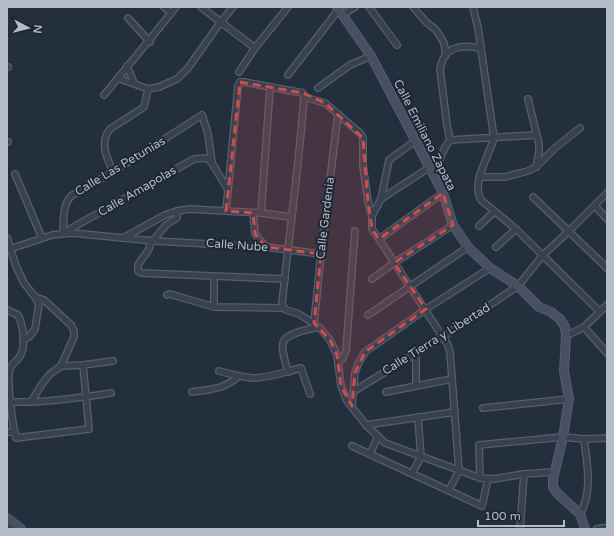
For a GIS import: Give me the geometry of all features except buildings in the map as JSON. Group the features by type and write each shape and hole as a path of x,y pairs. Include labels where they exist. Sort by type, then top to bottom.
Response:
{"street":[{"path":"164,7 171,13"},
{"path":"104,95 127,66 150,42 176,7"},
{"path":"201,7 220,23 255,48"},
{"path":"118,78 148,89 159,87 177,79 188,68 233,7"},
{"path":"240,72 255,48 288,7"},
{"path":"288,75 340,10 356,7"},
{"path":"369,7 397,45"},
{"path":"413,7 440,36 444,43 446,55"},
{"path":"473,7 478,28 494,138 491,150 479,177 478,194 481,200 516,229 600,312"},
{"name":"Calle Emiliano Zapata","path":"340,10 371,56 444,193 453,225 468,247 490,268 518,286 539,307 552,312 560,319 564,327 566,336 564,371 568,399 563,437 554,472"},
{"path":"128,18 150,42"},
{"path":"450,140 440,69 441,62 453,49 460,46 468,45 481,48"},
{"path":"318,88 350,65 371,56"},
{"path":"127,66 134,83"},
{"path":"226,211 238,86 240,82 303,93 304,96 325,103 361,134 363,138 363,166 368,201 372,216 372,229 444,336 450,352 459,471 449,490"},
{"path":"261,213 270,88"},
{"path":"113,172 105,153 106,134 110,129 144,107 148,89"},
{"path":"284,308 282,304 304,96"},
{"path":"528,99 539,144 536,167"},
{"name":"Calle Gardenia","path":"317,325 321,254 338,114"},
{"name":"Calle Las Petunias","path":"64,233 65,206 67,200 71,196 113,172 202,115 208,134 212,163"},
{"path":"479,177 505,177 528,172 536,167 555,148 580,128"},
{"path":"435,177 441,155 445,146 450,140 536,135"},
{"path":"372,216 381,199 389,160 415,141"},
{"name":"Calle Amapolas","path":"64,233 194,159 207,158 212,163"},
{"path":"212,163 228,190"},
{"path":"381,199 430,167"},
{"path":"15,174 42,238"},
{"path":"378,239 444,193"},
{"name":"Calle Tierra y Libertad","path":"354,391 444,336 518,286 543,255 569,232 607,193"},
{"path":"533,197 607,268"},
{"path":"595,206 607,219"},
{"path":"126,237 165,215 190,209 261,213 291,218"},
{"path":"177,211 177,218 166,226 154,240 138,265 138,271 141,273 285,280"},
{"path":"479,226 494,212"},
{"path":"253,213 255,234 266,247"},
{"path":"372,279 453,225"},
{"path":"496,248 516,229"},
{"path":"338,364 346,351 355,231"},
{"path":"9,249 42,238 64,233"},
{"name":"Calle Nube","path":"64,233 266,247 321,254"},
{"path":"7,238 9,249 18,272 39,304 35,329 29,337 23,340"},
{"path":"368,315 468,247"},
{"path":"352,406 355,373 365,352 490,268"},
{"path":"214,277 214,307"},
{"path":"167,295 170,294 214,307 284,308 299,314 317,325 330,340 337,355 341,386 347,401 366,425 385,443 480,478 488,479 554,472 554,487 558,494 580,514 585,529"},
{"path":"31,402 46,379 61,366 74,337 74,331 71,326 44,300 35,297"},
{"path":"566,336 584,327 607,305"},
{"path":"7,310 18,314 23,340 21,356 10,369 8,388 16,438 89,429 83,365"},
{"path":"288,372 283,350 283,342 288,336 317,325"},
{"path":"584,327 607,353"},
{"path":"416,353 416,386"},
{"path":"61,366 113,361"},
{"path":"219,371 254,378 272,376 300,368 310,394"},
{"path":"192,392 223,387 233,382 239,376"},
{"path":"386,392 452,379"},
{"path":"10,402 31,402 111,393"},
{"path":"483,408 568,399"},
{"path":"366,425 455,412"},
{"path":"412,473 421,457 418,417"},
{"path":"7,432 14,432"},
{"path":"370,454 378,436"},
{"path":"480,478 479,445 563,437 584,439 607,438"},
{"path":"580,514 584,504 588,477 584,439"},
{"path":"352,446 482,506 488,479"},
{"path":"520,529 524,474"},
{"path":"7,518 18,527"},
{"path":"7,527 18,527"},
{"path":"597,529 607,528"}],"highlighted area":[{"path":"240,82 303,93 325,103 363,138 368,201 372,229 379,239 443,193 453,225 394,263 426,309 365,352 355,373 352,406 341,386 337,355 330,340 314,323 321,254 266,247 255,234 253,213 226,211"}]}
